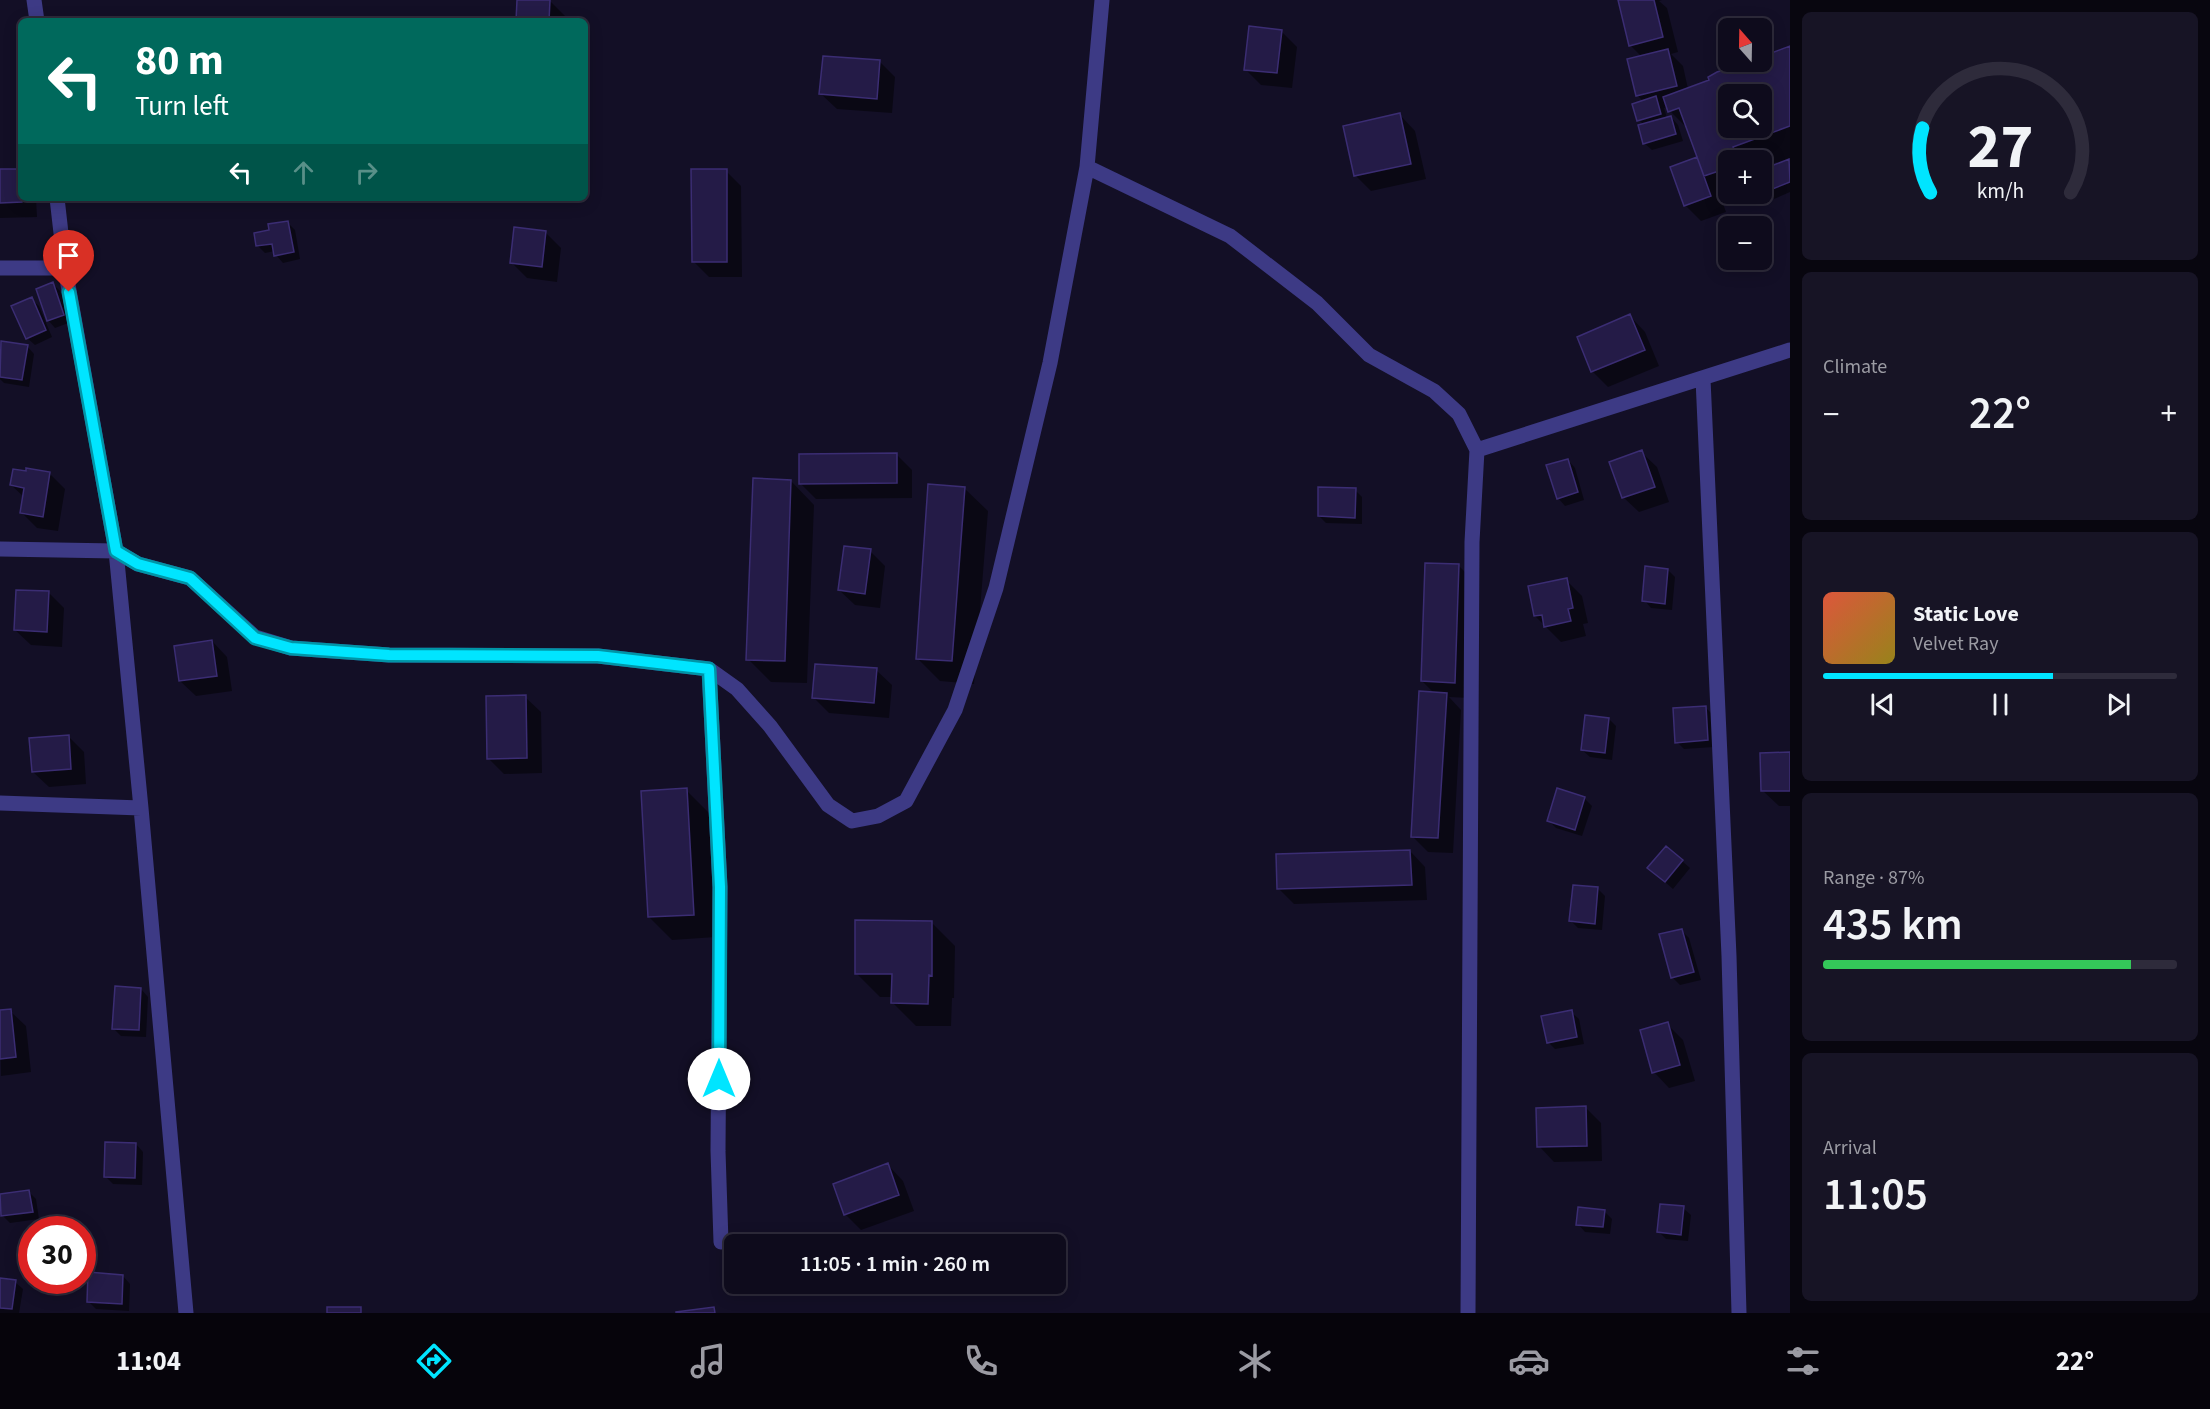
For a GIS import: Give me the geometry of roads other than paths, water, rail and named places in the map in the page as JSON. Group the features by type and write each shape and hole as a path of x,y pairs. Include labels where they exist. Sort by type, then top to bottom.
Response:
{"street":[{"path":"34,0 37,18"},
{"path":"0,549 116,551 138,564 190,578 255,638 291,648 389,655 598,656 709,669 737,689 770,726 828,805 852,821 878,816 906,801 955,710 996,588 1050,363 1087,167 1102,0"},
{"path":"1087,167 1230,236 1317,303 1369,355 1434,391 1459,414 1477,450 1472,542 1468,1313"},
{"path":"57,201 65,268 116,551 186,1313"},
{"path":"0,268 65,268"},
{"path":"1477,450 1790,350"},
{"path":"1702,379 1729,945 1738,1313"},
{"path":"709,669 720,887 718,1151 721,1242"},
{"path":"0,803 141,808"}]}
